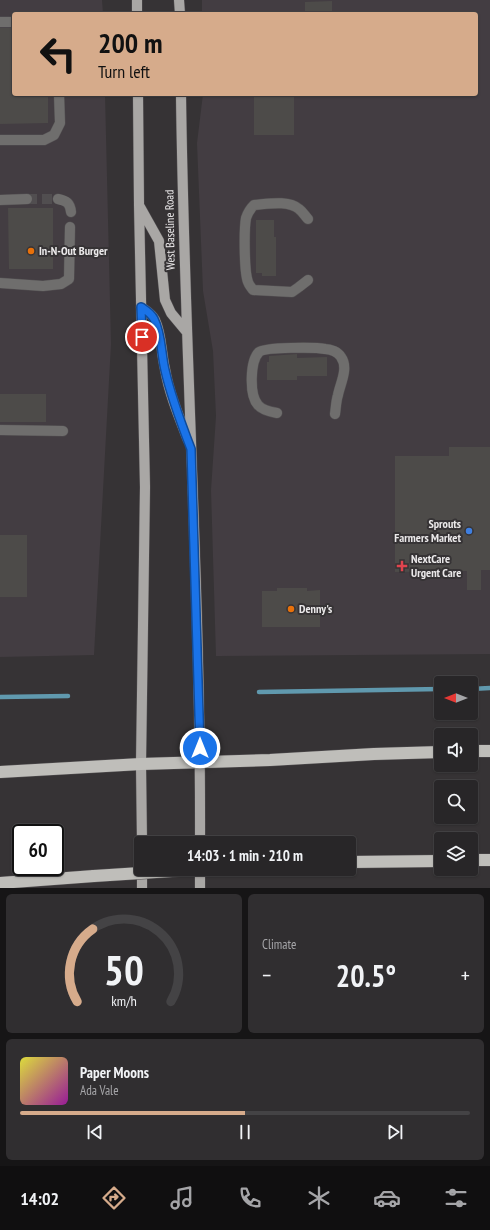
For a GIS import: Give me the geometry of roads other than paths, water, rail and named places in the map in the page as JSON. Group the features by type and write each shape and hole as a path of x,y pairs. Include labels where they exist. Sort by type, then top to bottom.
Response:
{"highway":[{"path":"478,752 490,751"},
{"path":"0,772 141,764 434,752"},
{"path":"478,860 490,860"},
{"path":"356,862 434,861"},
{"path":"0,882 134,873"}],"main road":[{"path":"137,0 137,12"},
{"path":"179,0 180,12"},
{"path":"138,96 141,307 146,487 141,764 142,836"},
{"name":"West Baseline Road","path":"181,96 186,331 200,762 200,836"},
{"path":"139,205 159,241 165,300 168,308 186,331"},
{"path":"141,307 149,312 154,319 159,333 165,370 176,408 191,449"},
{"path":"142,876 142,888"},
{"path":"200,888 201,876"}],"lane":[{"path":"0,22 12,22"},
{"path":"0,140 44,140 54,134 60,123 59,96"},
{"path":"0,200 27,199"},
{"path":"58,199 66,200 70,204 71,212"},
{"path":"308,219 299,209 291,205 254,205 249,210 246,220 245,244 246,274 248,284 253,290 292,292 308,280"},
{"path":"0,283 43,286 61,284 69,279 70,227"},
{"path":"277,413 266,410 258,405 254,396 252,387 252,365 254,359 260,351 269,349 325,348 334,351 342,357 344,366 343,378 338,394 335,414"},
{"path":"0,430 62,431"}],"waterway":[{"path":"478,689 490,688"},
{"path":"259,692 434,689"},
{"path":"0,697 68,696"}],"tunnel":[{"path":"27,199 58,199"}],"place":[{"name":"In-N-Out Burger","path":"31,251"},
{"name":"Sprouts Farmers Market","path":"469,531"},
{"name":"NextCare Urgent Care","path":"402,566"},
{"name":"Denny's","path":"291,609"}]}
